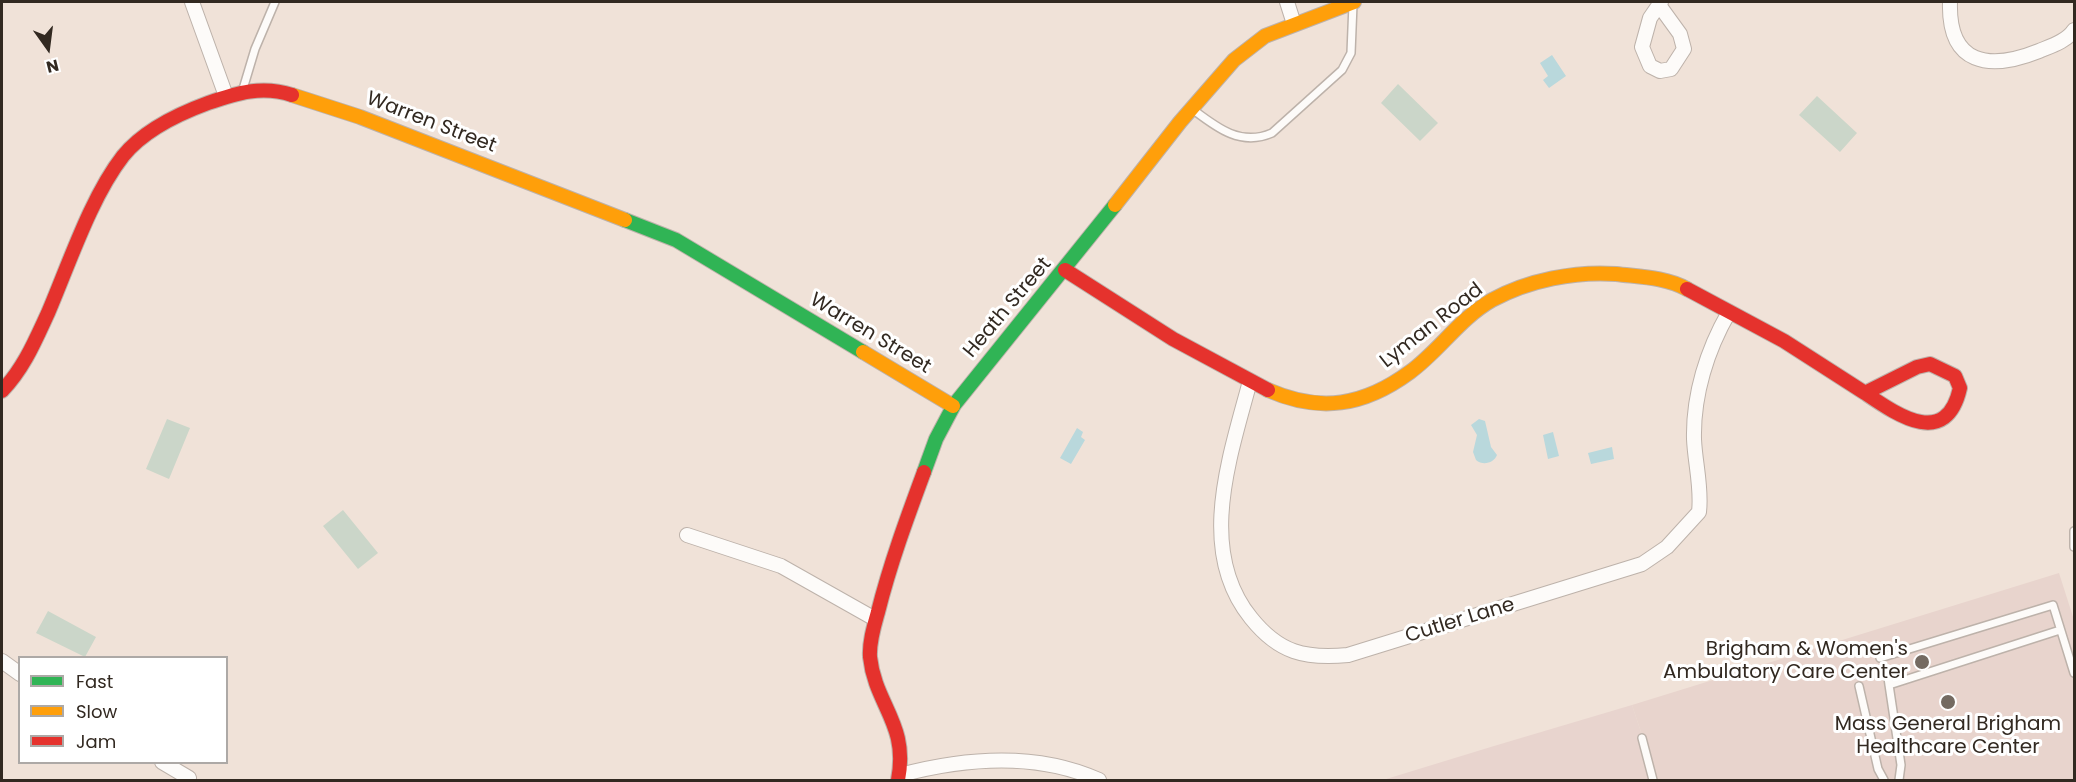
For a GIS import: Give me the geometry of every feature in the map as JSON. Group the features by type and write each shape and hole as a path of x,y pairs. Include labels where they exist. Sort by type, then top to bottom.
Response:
{"street":[{"path":"192,2 226,96"},
{"path":"1287,2 1294,24"},
{"name":"Heath Street","path":"899,778 902,759 900,740 873,673 870,655 875,619 890,567 936,439 953,406 1065,270 1191,108 1234,60 1265,36 1353,2"},
{"path":"1950,2 1952,26 1961,46 1972,57 1990,63 2032,53 2065,39 2074,30"},
{"name":"Warren Street","path":"2,391 16,376 37,339 99,196 124,155 141,138 172,118 226,96 242,92 271,90 360,117 676,240 953,406"},
{"name":"Lyman Road","path":"1065,270 1173,339 1251,381 1291,400 1308,404 1341,403 1365,398 1410,372 1472,314 1493,300 1538,282 1590,272 1635,275 1671,283 1708,299 1784,341 1889,411 1920,425 1938,420 1948,412 1960,388 1955,376 1930,364 1917,367 1864,393"},
{"name":"Cutler Lane","path":"1251,381 1231,453 1222,506 1221,545 1228,579 1246,613 1266,636 1280,645 1310,656 1348,655 1642,564 1667,547 1699,512 1694,417 1704,369 1718,331 1729,312"},
{"path":"687,535 781,566 875,619"},
{"path":"2,661 18,673"},
{"path":"899,778 928,768 1005,760 1042,763 1099,780"},
{"path":"165,764 189,778"}],"lane":[{"path":"242,92 255,49 275,2"},
{"path":"1191,108 1221,131 1244,138 1260,139 1272,133 1342,70 1351,53 1353,2"},
{"path":"2074,531 2074,547"},
{"path":"1880,658 2053,605 2074,673"},
{"path":"1899,780 1901,765 1889,682 2060,630"},
{"path":"1859,686 1878,769 1884,780"},
{"path":"1642,738 1653,780"}],"shaded area":[{"path":"1398,84 1438,123 1420,141 1381,103"},
{"path":"1817,96 1857,133 1840,152 1799,115"},
{"path":"167,419 190,428 169,479 146,469"},
{"path":"343,510 378,553 358,569 323,526"},
{"name":"Brigham & Women's Ambulatory Care Center","path":"2059,573 2074,620 2074,780 1657,780 1632,705"},
{"path":"48,611 96,637 86,656 83,656 36,633"},
{"path":"1632,705 1657,780 1383,780 1494,746"}],"water":[{"path":"1552,55 1566,76 1549,88 1543,80 1548,76 1540,63"},
{"path":"1479,419 1485,421 1491,447 1497,455 1488,463 1476,460 1473,452 1477,435 1471,425"},
{"path":"1077,428 1083,432 1081,437 1085,440 1071,464 1060,458"},
{"path":"1553,432 1559,456 1548,459 1543,435"},
{"path":"1612,447 1614,459 1591,464 1588,453"}],"traffic: fast":[{"path":"924,472 936,439 954,405 1115,205"},
{"path":"625,220 676,240 863,352"}],"traffic: slow":[{"path":"1115,205 1180,122 1234,60 1265,36 1354,2"},
{"path":"292,95 360,117 625,220"},
{"path":"1268,390 1306,402 1324,403 1359,399 1393,383 1421,364 1480,307 1506,293 1552,278 1600,273 1616,274 1661,280 1687,289"},
{"path":"863,352 953,406"}],"traffic: jam":[{"path":"2,391 17,373 34,344 81,231 111,173 131,147 162,124 219,99 260,90 292,95"},
{"path":"1065,270 1173,339 1268,390"},
{"path":"1687,289 1784,341 1865,393 1917,367 1930,364 1955,376 1960,388 1953,407 1944,418 1932,422 1919,422 1905,417 1865,393"},
{"path":"898,780 899,744 873,674 870,646 888,576 924,472"}],"place":[{"name":"Brigham & Women's Ambulatory Care Center","path":"1922,662"},
{"name":"Mass General Brigham Healthcare Center","path":"1948,702"}]}
